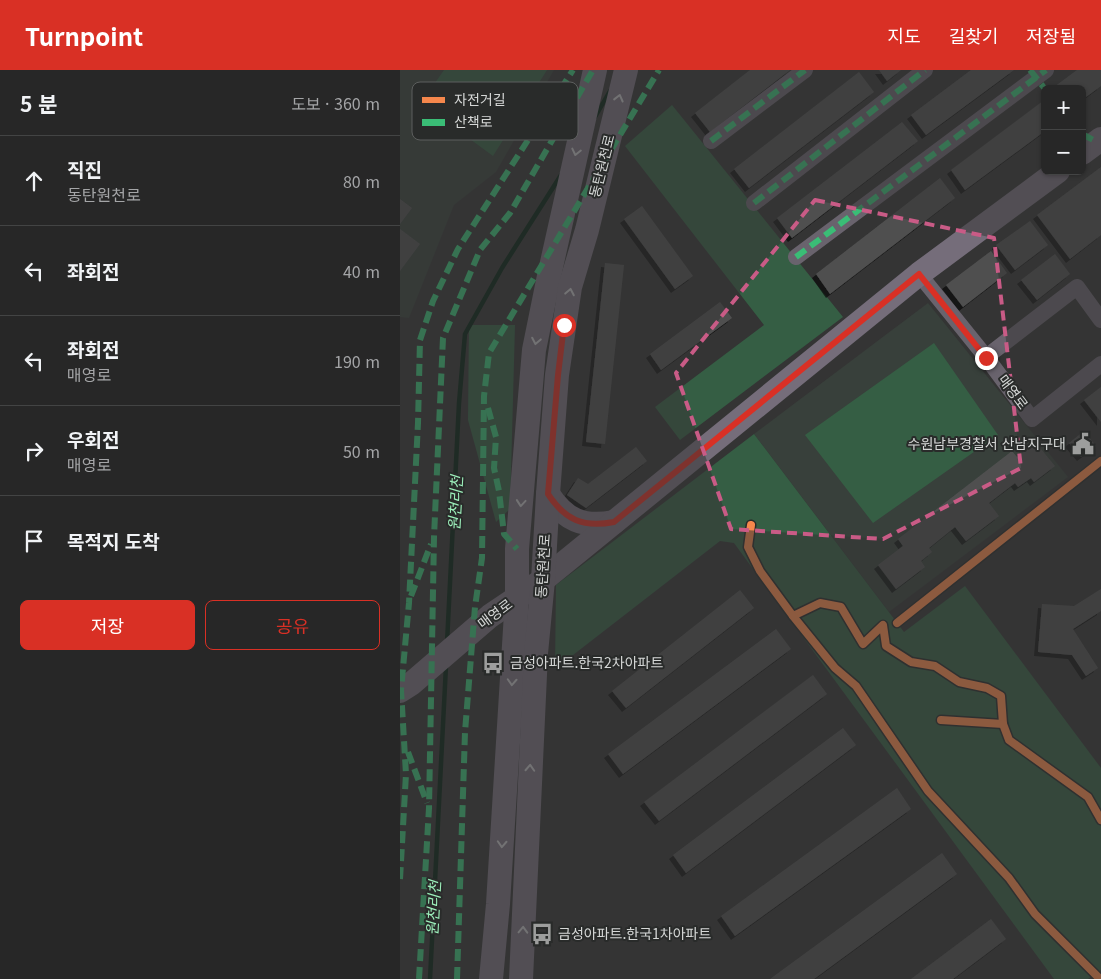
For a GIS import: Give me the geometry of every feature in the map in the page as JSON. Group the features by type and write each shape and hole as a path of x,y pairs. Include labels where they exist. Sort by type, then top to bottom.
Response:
{"main road":[{"name":"동탄원천로","path":"490,979 498,904 517,597 516,549 534,350 548,276 595,70"},
{"name":"동탄원천로","path":"521,979 536,653 558,375 570,287 626,70"},
{"name":"매영로","path":"405,687 490,616 543,580 919,274 1053,175"},
{"path":"548,494 562,512 579,522 600,525 614,522"}],"street":[{"path":"711,141 805,70"},
{"path":"754,203 925,70"},
{"path":"796,258 1039,77"},
{"name":"매영로","path":"919,274 1032,418 1101,364"},
{"path":"986,358 1077,287 1101,320"}],"highlighted area":[{"path":"815,200 994,238 1021,468 883,539 731,529 676,373"}],"shaded area":[{"path":"400,70 554,70 547,82 412,82 412,140 514,140 496,172 454,205 409,318 400,317"},
{"path":"928,303 1068,477 889,612 754,434"}],"green space":[{"path":"444,70 547,70 539,82 436,82"},
{"path":"672,105 843,317 680,440 655,407 764,325 625,146"},
{"path":"471,140 503,140 493,156"},
{"path":"469,325 515,325 510,509 496,522 468,420"},
{"path":"934,343 998,435 873,523 805,435"},
{"path":"754,434 904,632 965,586 1101,768 1101,970 1088,979 1054,979 734,543 720,541 555,669 556,585"}],"building":[{"path":"750,70 790,70 710,132 695,113"},
{"path":"879,70 901,70 887,81"},
{"path":"971,70 1014,70 926,135 911,115"},
{"path":"1077,70 1101,70 1101,86 1086,97 1086,85 1057,85"},
{"path":"859,72 874,92 749,188 734,169"},
{"path":"1041,102 1041,134 965,190 951,170"},
{"path":"902,122 918,141 792,238 777,218"},
{"path":"1101,167 1101,235 1070,259 1037,215"},
{"path":"940,178 955,198 830,294 816,274"},
{"path":"400,199 412,208 400,224"},
{"path":"642,206 693,276 675,289 624,219"},
{"path":"1030,221 1048,245 1015,270 996,245"},
{"path":"400,229 420,244 400,271"},
{"path":"991,251 1007,273 963,307 946,285"},
{"path":"1055,254 1070,274 1037,300 1021,280"},
{"path":"605,263 624,265 605,444 586,442"},
{"path":"720,302 732,318 661,370 650,354"},
{"path":"1101,387 1101,422 1084,400"},
{"name":"수원남부경찰서 산남지구대","path":"1084,431 1096,446 1081,457 1069,443"},
{"path":"1036,443 1055,466 1034,482 1031,478 1018,487 1015,483 989,503 999,516 966,541 955,527 929,548 932,552 921,561 925,567 896,589 878,565 903,546 898,539 1012,451 1017,457"},
{"path":"636,447 647,461 586,508 567,495 578,478 588,484"},
{"path":"1101,589 1101,611 1073,629 1098,668 1086,676 1072,655 1038,652 1042,604 1074,606"},
{"path":"740,590 754,608 626,708 612,691"},
{"path":"776,629 791,649 623,774 608,754"},
{"path":"813,675 827,694 659,821 644,802"},
{"path":"843,728 856,745 686,873 673,855"},
{"path":"897,788 911,809 735,936 721,916"},
{"path":"942,853 957,874 814,979 770,979"},
{"path":"991,919 1006,939 953,979 911,979"}],"waterway":[{"name":"원천리천","path":"595,117 610,91"},
{"name":"원천리천","path":"447,643 459,403 465,334 502,268 561,175"},
{"name":"원천리천","path":"430,979 446,666"}],"marked path":[{"path":"565,82 573,70"},
{"path":"578,96 593,70"},
{"path":"457,979 465,732 475,607 482,558 484,396 489,353 659,70"},
{"path":"711,141 805,70"},
{"path":"754,203 925,70"},
{"path":"1030,70 1042,85"},
{"path":"796,257 1046,70"},
{"path":"1086,136 1097,142"},
{"path":"400,879 406,774 401,690 409,603 420,340 433,301 458,249 528,140"},
{"path":"419,979 429,808 434,537 443,338 480,250 510,213 552,140"},
{"path":"488,408 496,437 494,468 504,534 517,549"},
{"path":"411,596 431,544"},
{"path":"408,752 427,803"}],"cycle path":[{"path":"897,623 1101,461"},
{"path":"751,525 748,547 760,571 793,616 820,603 841,607 863,644 883,625 886,646 911,662 935,666 959,682 987,688 1001,696 1003,724 941,720"},
{"path":"793,616 835,668 856,686 928,791 1009,878 1035,914 1100,979"},
{"path":"1003,724 1009,740 1088,797 1101,820"}],"place":[{"name":"수원남부경찰서 산남지구대","path":"1083,444"},
{"name":"금성아파트.한국2차아파트","path":"493,663"},
{"name":"금성아파트.한국1차아파트","path":"542,934"}],"route":[{"path":"564,325 548,494 556,506 570,518 579,522 600,525 614,522 919,274 986,358"}]}
